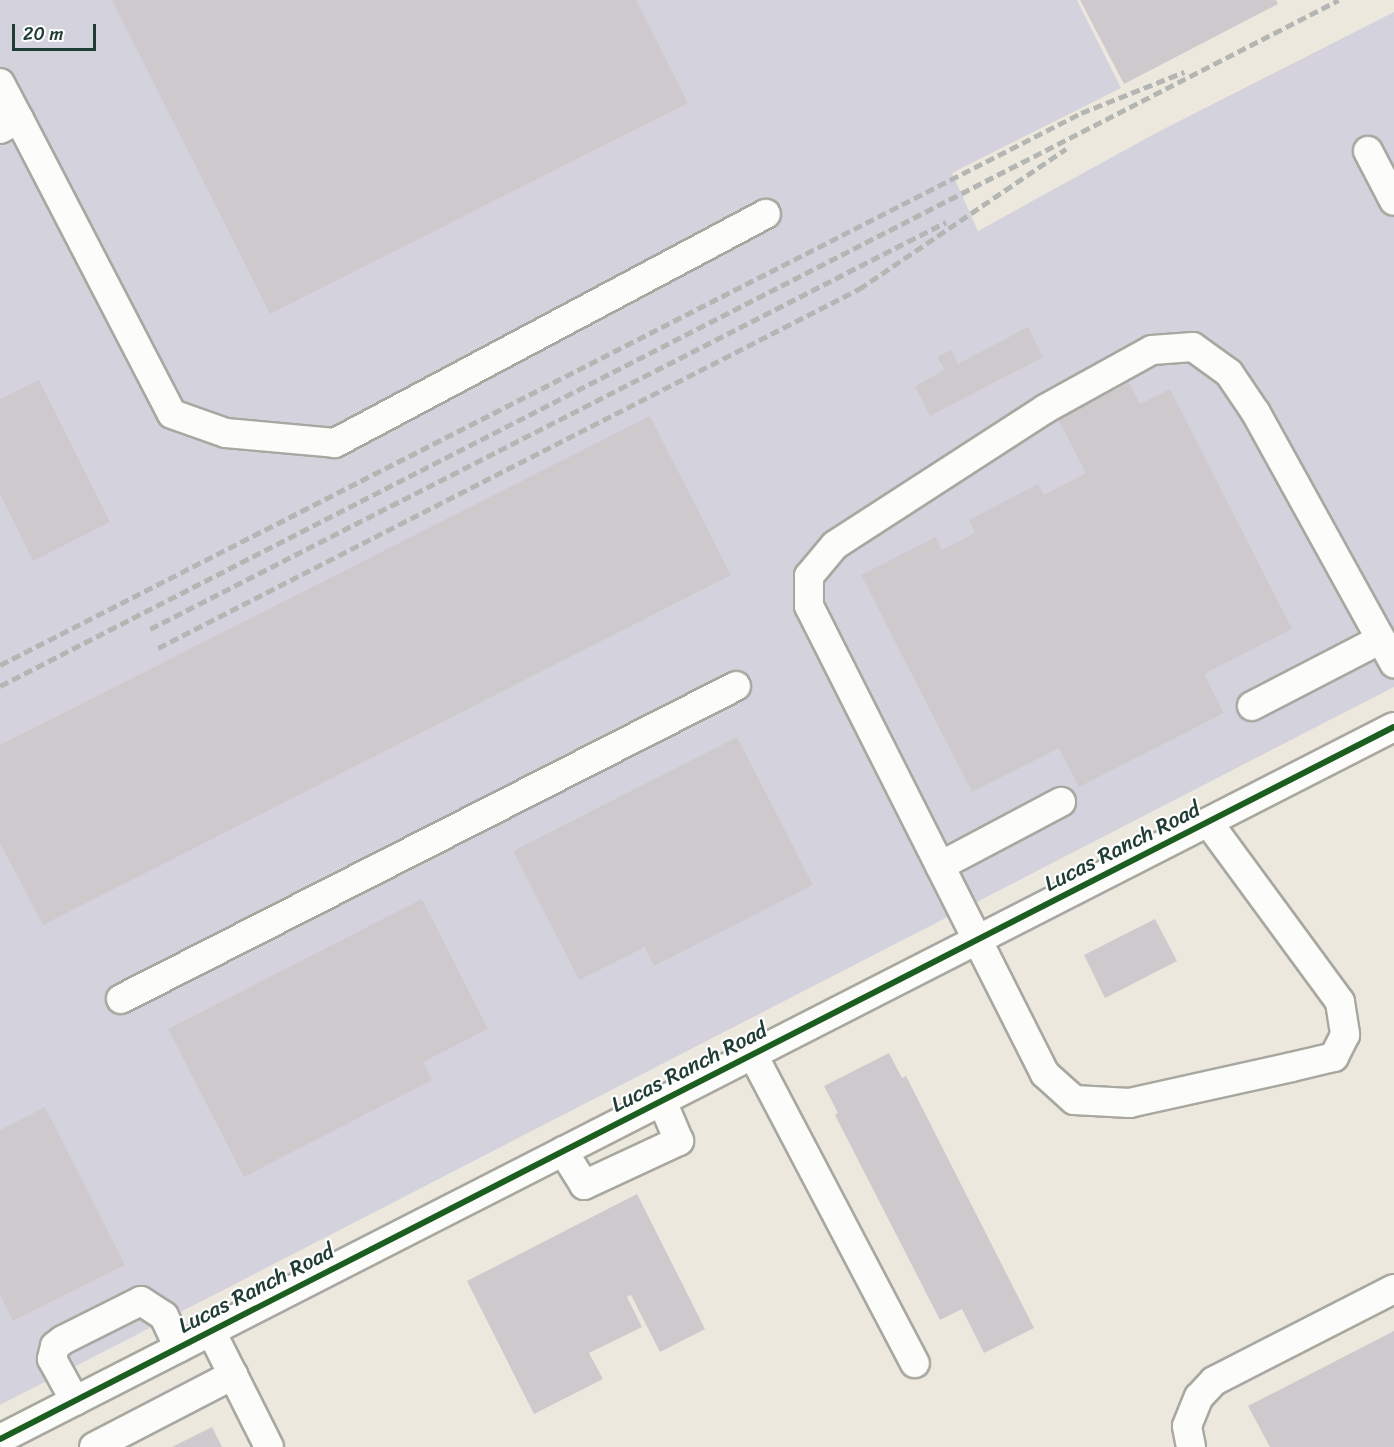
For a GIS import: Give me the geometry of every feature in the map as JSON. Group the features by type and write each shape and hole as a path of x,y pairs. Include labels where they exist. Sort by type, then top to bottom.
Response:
{"street":[{"path":"0,83 10,124 172,414 226,433 335,443 766,214"},
{"path":"1368,151 1394,201"},
{"path":"1208,822 1340,1002 1345,1035 1334,1056 1130,1103 1074,1100 1045,1074 809,606 809,576 835,545 1045,409 1152,350 1193,347 1229,373 1321,531 1387,651 1252,706"},
{"path":"121,999 736,686"},
{"name":"Lucas Ranch Road","path":"0,1439 1394,727"},
{"path":"940,866 1061,802"},
{"path":"753,1055 915,1363"},
{"path":"563,1151 584,1185 679,1141 662,1101"},
{"path":"1191,1447 1187,1426 1199,1397 1215,1381 1394,1289"},
{"path":"75,1401 52,1359 55,1346 63,1340 141,1301 164,1316 179,1348"},
{"path":"211,1331 269,1447"},
{"path":"94,1447 233,1375"}],"shaded area":[{"path":"0,0 1077,0 1121,88 952,173 978,231 1156,133 1394,12 1394,687 0,1405"}],"building":[{"path":"112,0 636,0 688,103 270,314"},
{"path":"1080,0 1276,0 1278,4 1124,84"},
{"path":"1028,327 1043,357 930,416 915,386 945,370 937,357 951,350 958,364"},
{"path":"39,380 110,522 33,561 0,494 0,399"},
{"path":"1129,383 1140,404 1170,389 1292,629 1204,674 1224,713 1079,787 1059,748 972,792 861,575 936,537 942,550 975,533 969,520 1038,484 1044,495 1086,473 1058,419"},
{"path":"650,416 731,575 43,925 0,843 0,745"},
{"path":"737,737 813,885 654,966 645,947 579,980 513,851"},
{"path":"422,899 488,1029 423,1062 432,1080 244,1177 168,1029"},
{"path":"1155,919 1177,961 1105,998 1084,955"},
{"path":"889,1053 902,1078 906,1076 1034,1328 984,1353 962,1309 940,1320 835,1115 838,1113 824,1086"},
{"path":"45,1107 125,1265 13,1321 0,1295 0,1130"},
{"path":"637,1194 705,1329 660,1352 631,1295 627,1297 642,1327 589,1353 603,1379 534,1414 467,1281"},
{"path":"1394,1331 1394,1447 1270,1447 1248,1406"},
{"path":"212,1427 222,1447 172,1447"}],"railway":[{"path":"0,686 1339,0"},
{"path":"0,665 1081,113 1184,72"},
{"path":"158,648 859,289 1066,149"},
{"path":"150,629 946,222"}],"cycle path":[{"path":"0,1439 1394,727"}]}
